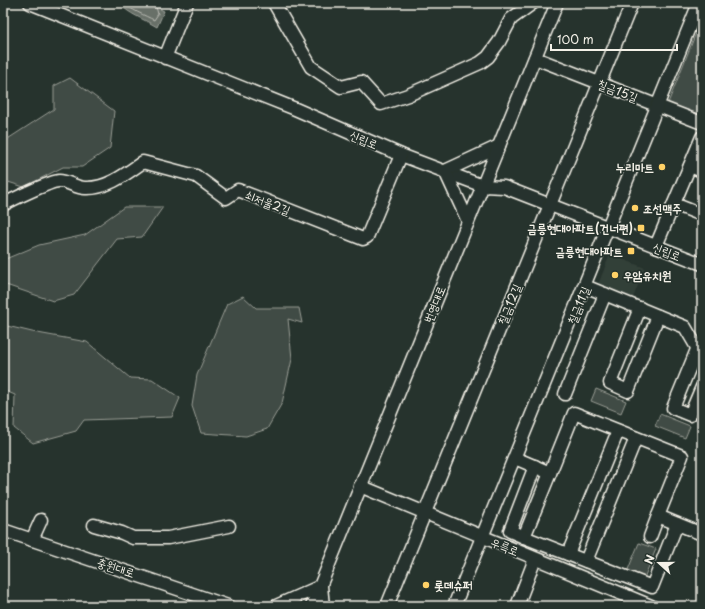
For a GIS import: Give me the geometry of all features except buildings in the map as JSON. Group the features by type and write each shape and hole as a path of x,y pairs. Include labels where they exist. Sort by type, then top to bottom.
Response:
{"street":[{"name":"신립로","path":"30,3 293,108 401,155 483,186 504,187 702,264"},
{"path":"165,58 187,3"},
{"path":"274,3 311,67 341,87 361,82 381,104 408,95 480,63 488,57 499,42 511,19 533,3"},
{"name":"번영대로","path":"312,606 557,3"},
{"name":"칠금12길","path":"387,606 632,3"},
{"name":"칠금11길","path":"454,606 609,228 699,3"},
{"name":"칠금15길","path":"535,58 702,123"},
{"path":"656,246 702,137"},
{"path":"468,221 445,172 500,146"},
{"name":"쇠저울2길","path":"3,205 13,199 58,180 85,188 114,182 143,162 196,176 226,198 238,190 363,239 367,237 401,155"},
{"path":"690,166 702,171"},
{"path":"674,204 702,215"},
{"path":"585,286 686,327 700,351 673,408 690,415 702,386"},
{"path":"565,394 605,294"},
{"path":"640,308 610,383 616,386 628,390 658,316"},
{"path":"524,537 574,414 682,456 650,537"},
{"path":"568,554 618,431"},
{"path":"586,561 636,438"},
{"path":"515,458 550,473"},
{"path":"535,466 510,531 524,537 652,587 677,524"},
{"name":"우륵로","path":"360,486 424,514 651,606"},
{"path":"658,516 702,534"},
{"path":"32,540 41,520"},
{"path":"94,525 122,532 133,538 168,538 229,526"},
{"name":"충원대로","path":"3,530 228,606"},
{"path":"517,606 535,559"},
{"path":"276,606 321,586 323,606"}],"shaded area":[{"path":"702,18 702,117 668,103"},
{"path":"70,78 114,111 110,148 82,167 63,167 24,187 5,181 3,183 3,142 54,109 54,86"},
{"path":"124,207 163,207 142,237 117,239 74,295 53,301 3,284 3,260 39,245 85,235"},
{"path":"610,254 645,268 633,298 598,285"},
{"path":"243,296 256,308 299,308 302,323 288,319 292,359 282,403 267,429 246,436 201,433 192,406 197,375 227,304"},
{"path":"3,325 87,342 130,378 152,379 180,398 172,417 84,420 76,431 33,443 14,428 15,395 3,390"},
{"path":"596,389 626,401 621,413 591,401"},
{"path":"660,414 690,426 685,438 655,426"},
{"path":"639,543 656,549 644,578 627,572"}],"water":[{"path":"119,3 158,3 160,9 164,11 157,27 132,13"}],"place":[{"name":"누리마트","path":"662,167"},
{"name":"조선맥주","path":"635,208"},
{"name":"금릉현대아파트(건너편)","path":"641,228"},
{"name":"금릉현대아파트","path":"631,251"},
{"name":"우암유치원","path":"615,275"},
{"name":"롯데슈퍼","path":"426,585"}]}
